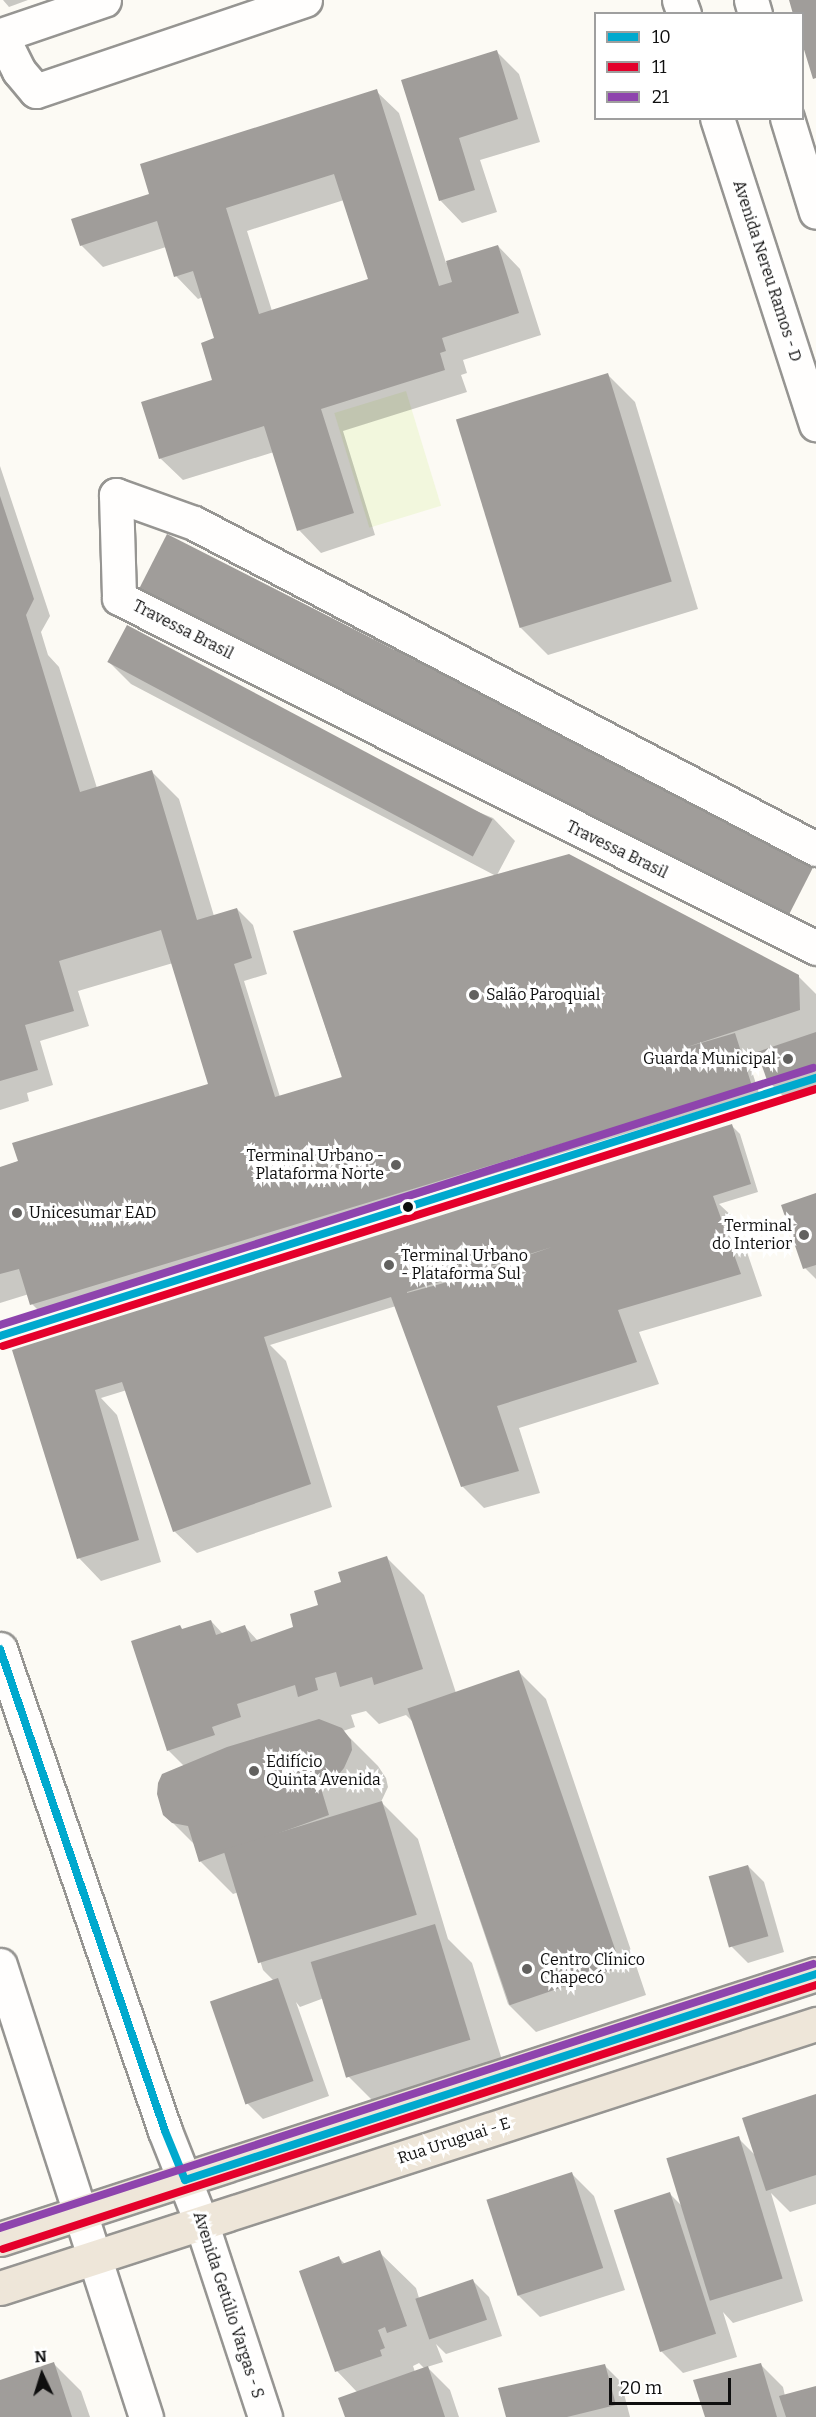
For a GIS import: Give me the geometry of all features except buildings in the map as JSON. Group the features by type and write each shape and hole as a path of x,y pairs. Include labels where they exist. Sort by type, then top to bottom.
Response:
{"main road":[{"path":"0,2239 816,1974"},
{"name":"Rua Uruguai - E","path":"0,2288 816,2024"}],"street":[{"path":"104,0 1,35 9,71 36,91 305,0"},
{"name":"Avenida Nereu Ramos - D","path":"718,120 816,424"},
{"path":"788,120 816,212"},
{"name":"Travessa Brasil","path":"816,849 194,523 116,495 119,598 816,948"},
{"name":"Avenida Getúlio Vargas - S","path":"0,1649 165,2131 201,2222 265,2417"},
{"path":"0,1965 92,2257 146,2417"}],"green space":[{"path":"406,391 441,506 369,528 334,413"}],"transit line":[{"name":"21","path":"0,1325 813,1068"},
{"name":"10","path":"0,1336 816,1078"},
{"name":"11","path":"3,1346 816,1089"},
{"name":"10","path":"0,1649 165,2131 185,2180 816,1974"},
{"name":"21","path":"0,2228 813,1964"},
{"name":"11","path":"3,2249 816,1985"}],"place":[{"name":"Salão Paroquial","path":"474,995"},
{"name":"Guarda Municipal","path":"788,1059"},
{"name":"Terminal Urbano - Plataforma Norte","path":"396,1165"},
{"name":"Unicesumar EAD","path":"17,1213"},
{"name":"Terminal do Interior","path":"804,1235"},
{"name":"Terminal Urbano - Plataforma Sul","path":"389,1265"},
{"name":"Edifício Quinta Avenida","path":"254,1771"},
{"name":"Centro Clínico Chapecó","path":"527,1969"}]}
